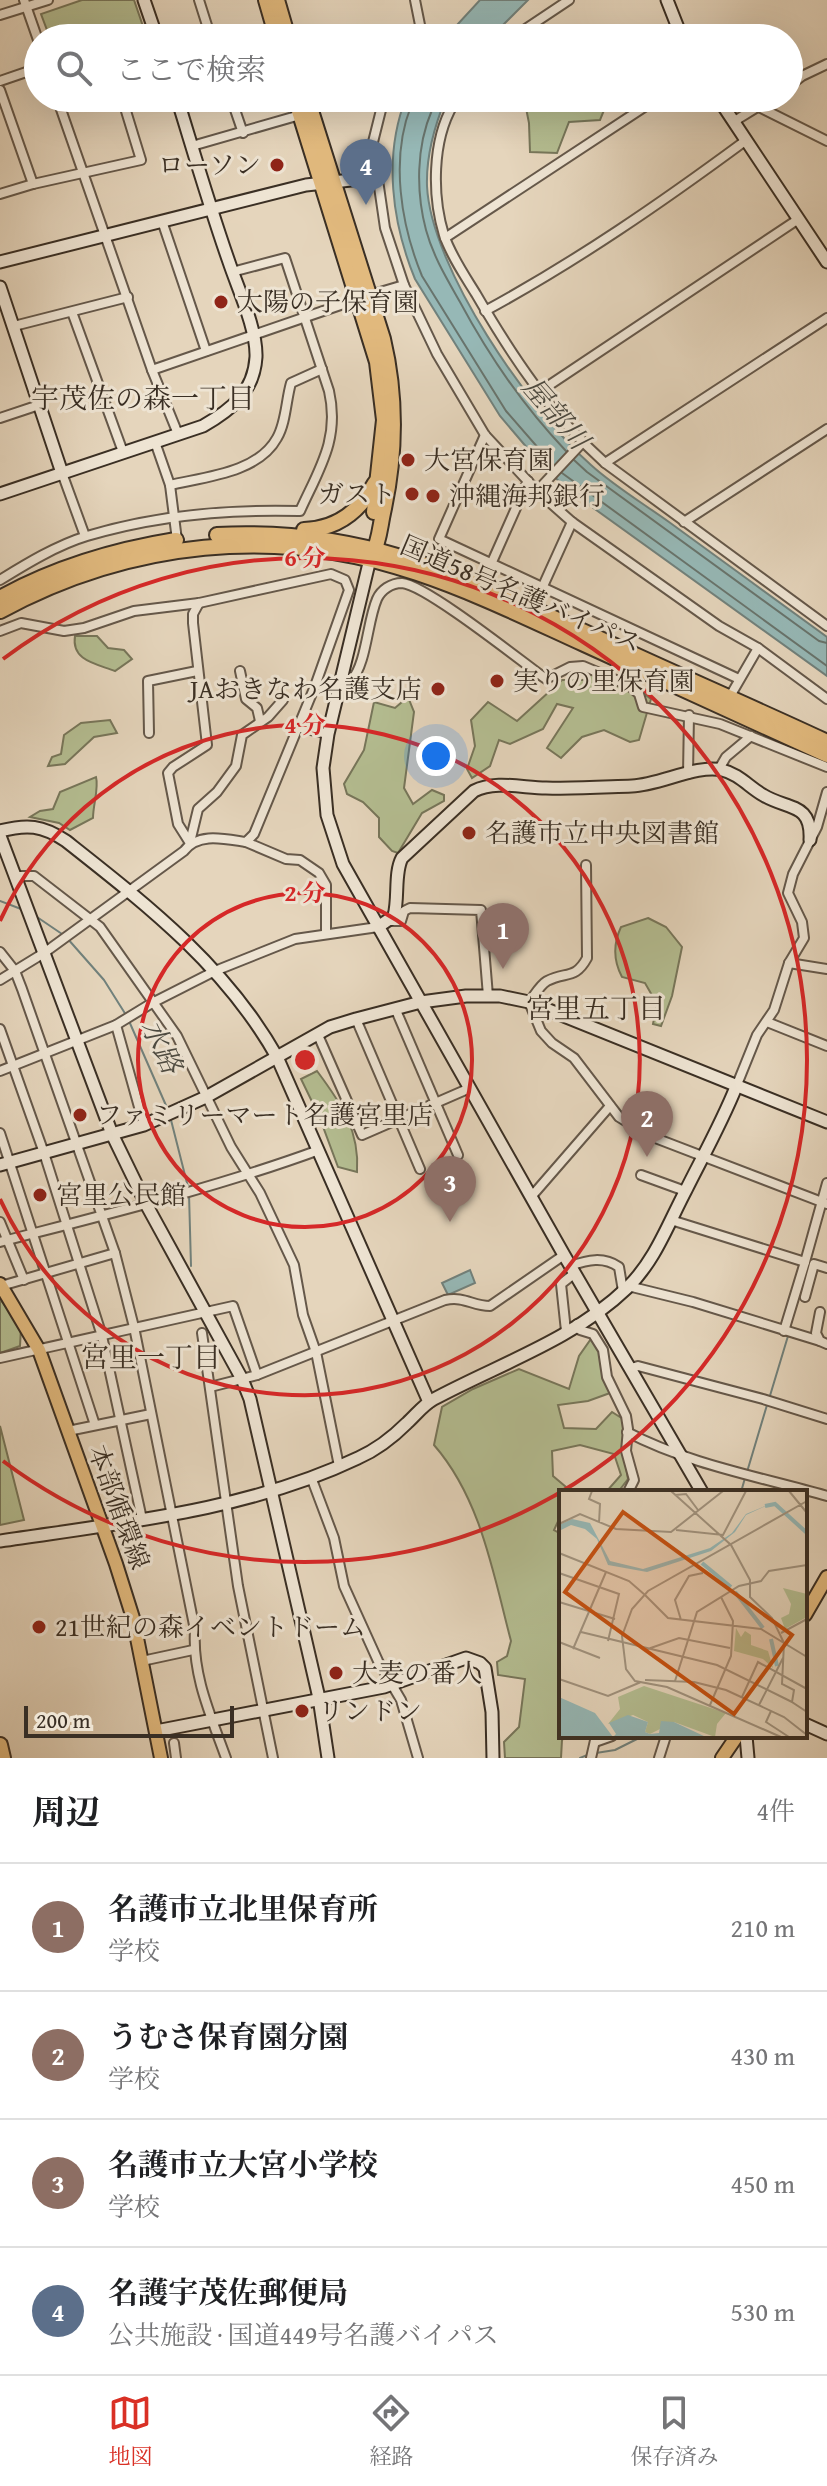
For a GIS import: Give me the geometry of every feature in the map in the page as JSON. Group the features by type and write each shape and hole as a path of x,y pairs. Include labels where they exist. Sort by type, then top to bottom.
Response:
{"highway":[{"path":"266,0 273,24"},
{"path":"277,0 284,24"},
{"path":"299,112 328,183"},
{"path":"310,112 328,183 389,362 394,419 389,481 371,551"},
{"path":"365,297 384,420 371,551"},
{"path":"284,535 320,529 346,518 361,505 380,473"},
{"name":"国道58号名護バイパス","path":"0,598 77,563 177,540 239,534 325,538 457,575 827,742"},
{"name":"国道58号名護バイパス","path":"0,611 76,576 175,549 227,544 371,551 827,754"},
{"path":"0,1745 3,1758"}],"main road":[{"name":"本部循環線","path":"1,1285 39,1350 123,1585 161,1758"},
{"path":"807,1612 827,1577"},
{"path":"722,1758 736,1738"},
{"path":"722,1758 737,1758"}],"street":[{"path":"0,15 25,4 48,0"},
{"path":"144,0 152,24"},
{"path":"199,0 207,24"},
{"path":"415,0 420,24"},
{"path":"533,24 569,0"},
{"path":"667,0 676,24"},
{"path":"25,4 32,24"},
{"path":"803,76 827,64"},
{"path":"0,81 24,73"},
{"path":"0,90 33,184"},
{"path":"62,112 152,370 178,434"},
{"path":"0,194 141,160 126,112"},
{"path":"0,494 213,421 241,399 251,381 256,356 253,334 181,112"},
{"path":"236,112 243,133"},
{"path":"369,178 380,112"},
{"path":"448,112 436,176 438,210 445,238 485,311 539,392 581,445 827,626"},
{"path":"445,238 637,112"},
{"path":"727,112 827,262"},
{"path":"733,122 750,112"},
{"path":"769,112 827,141"},
{"path":"192,146 300,115"},
{"path":"485,311 653,209 745,141"},
{"path":"0,262 306,185 369,178 378,180 385,228 404,285 437,354 485,435 537,491 572,522 719,626 758,648 827,699"},
{"path":"539,392 797,220"},
{"path":"162,221 206,351"},
{"path":"0,580 85,536 173,517 252,509 300,511 333,434 334,413 322,369 285,258 232,272"},
{"path":"152,370 404,285"},
{"path":"0,287 85,536"},
{"path":"14,326 128,297"},
{"path":"72,312 123,452"},
{"path":"605,463 827,318"},
{"path":"170,485 244,466 259,456 272,445 280,431 291,383 322,369"},
{"path":"0,418 39,405"},
{"path":"684,522 827,429"},
{"path":"485,435 439,539 739,679"},
{"path":"155,442 170,485 177,540"},
{"path":"537,491 581,445"},
{"path":"492,562 528,481"},
{"path":"543,586 572,522"},
{"path":"371,551 328,734 323,784 330,830 343,864 384,924 421,1002 701,1490"},
{"path":"0,631 21,623 64,631 84,628 134,611 199,603 331,574 345,580 349,590 332,641 256,828 246,842"},
{"path":"340,682 351,681 359,670 378,596 384,589 401,583 445,606 546,679 570,667 583,666 630,686 639,694 643,707 720,724 827,768 827,754"},
{"path":"445,606 457,588"},
{"path":"190,843 178,824 168,773 207,745 193,623 193,614 199,603"},
{"path":"332,641 348,647"},
{"path":"729,698 758,648"},
{"path":"149,733 148,681 197,671"},
{"path":"240,671 246,699 257,708 260,721"},
{"path":"0,980 44,953 184,851 190,843 198,809 231,776 236,766 242,735 268,717 283,700"},
{"path":"688,774 689,715"},
{"path":"297,727 328,734"},
{"path":"719,769 726,757 751,736"},
{"path":"384,924 396,906 399,886 397,869 402,858 427,832 479,788 637,786 704,769 719,769 737,776 764,796 800,810 810,826 810,840"},
{"path":"0,1541 224,1503 272,1491 339,1466 378,1447 429,1402 524,1356 597,1312 626,1288 656,1250 704,1156 757,1035 774,1010 789,963 804,938 788,893 789,886 825,805 827,792"},
{"path":"328,1758 319,1698 250,1399 112,1134 0,834 23,825 44,828 66,841 163,920 248,1009 277,1057 429,1402"},
{"path":"190,843 210,838 246,842 286,859 300,860 319,873 326,885 326,933"},
{"path":"529,1002 547,981 574,974 582,968 587,958 586,865"},
{"path":"15,876 34,876 100,927 177,1036 231,1147 260,1193 294,1265 303,1315 316,1352 339,1466"},
{"path":"0,1071 47,1055 116,1025 215,971 295,939 401,921 404,911 410,908 481,910 488,996"},
{"path":"0,952 15,971 115,1253 134,1327 195,1630 193,1650 196,1673 226,1758"},
{"path":"789,963 827,969"},
{"path":"5,1164 144,1125 206,1097 330,1027 421,1002 488,996 529,1002 827,1122"},
{"path":"529,1002 541,1031 574,1058 619,1117 650,1136 824,1202"},
{"path":"395,1008 458,1155"},
{"path":"356,1019 420,1169"},
{"path":"767,1022 827,1046"},
{"path":"116,1025 144,1125"},
{"path":"0,1029 44,1153 102,1336 142,1519"},
{"path":"318,1035 362,1135 470,1088"},
{"path":"531,1197 610,1106"},
{"path":"0,1133 5,1164 34,1234 95,1425"},
{"path":"4,1241 249,1176 319,1150"},
{"path":"641,1175 685,1191"},
{"path":"787,1331 827,1183"},
{"path":"671,1220 805,1262"},
{"path":"0,1222 4,1241 24,1280"},
{"path":"1,1285 115,1253"},
{"path":"210,1387 257,1375 458,1298 469,1299 480,1306 490,1306 570,1265 595,1259 619,1267 626,1288"},
{"path":"805,1297 814,1264 827,1268"},
{"path":"570,1265 561,1284 572,1328"},
{"path":"626,1288 693,1302 824,1342"},
{"path":"0,1358 233,1306 257,1375"},
{"path":"820,1312 816,1333 824,1342"},
{"path":"572,1328 593,1334 603,1350 607,1377 626,1416 626,1451 634,1480 629,1490"},
{"path":"202,1333 224,1503 273,1758"},
{"path":"606,1362 621,1351"},
{"path":"631,1368 652,1369 827,1419"},
{"path":"68,1431 151,1414"},
{"path":"627,1432 680,1454 806,1490"},
{"path":"311,1477 334,1538 344,1586 378,1661 401,1700 418,1758"},
{"path":"807,1490 827,1496"},
{"path":"142,1661 193,1650"},
{"path":"156,1731 393,1684 466,1658 485,1668 492,1712 493,1758"},
{"path":"807,1725 827,1734"},
{"path":"659,1758 665,1738"},
{"path":"746,1738 748,1758"},
{"path":"591,1758 595,1739"},
{"path":"174,1743 176,1758"}],"green space":[{"path":"82,0 134,0 142,24 45,24 41,14"},
{"path":"527,112 603,112 600,120 569,122 557,153 530,152"},
{"path":"75,636 97,636 108,648 124,650 132,659 115,671 93,663 77,651"},
{"path":"597,669 625,680 651,699 639,740 630,742 604,730 582,737 561,758 547,748 573,708 557,704 543,729 510,744 499,740 490,766 472,778 467,769 475,746 471,720 488,702 517,721 562,680 583,680"},
{"path":"408,697 414,712 404,788 413,804 432,790 444,795 444,801 422,813 398,853 379,837 379,818 363,802 347,794 344,784 364,750 374,702 395,708"},
{"path":"110,720 117,733 94,737 65,764 48,766 52,757 61,754 64,735 81,723"},
{"path":"96,777 93,818 70,830 59,823 30,817 53,809 60,792"},
{"path":"648,918 666,927 682,947 672,996 661,1026 653,1024 657,1004 645,983 622,977 616,958 615,946 621,927"},
{"path":"317,1071 352,1130 357,1172 338,1167 301,1079"},
{"path":"0,1299 21,1327 20,1346 0,1353"},
{"path":"593,1336 600,1345 610,1393 588,1401 558,1405 564,1428 596,1429 612,1412 623,1419 623,1448 628,1479 620,1490 608,1490 621,1475 614,1454 580,1445 552,1451 553,1476 570,1490 559,1490 559,1519 554,1530 559,1533 559,1738 564,1738 561,1758 505,1758 504,1742 519,1727 525,1679 498,1675 497,1662 507,1656 511,1641 491,1563 463,1489 434,1445 442,1407 473,1389 519,1369 569,1389 579,1356"},
{"path":"0,1426 24,1520 0,1525"}],"water":[{"path":"480,0 528,0 504,24 458,24"},
{"path":"402,112 441,112 428,163 427,186 433,220 465,297 513,375 567,441 600,473 827,637 827,676 567,489 500,416 415,279 407,258 393,189 394,143"},
{"path":"470,1270 475,1283 448,1295 442,1283"}],"waterway":[{"name":"水路","path":"0,901 21,909"},
{"name":"水路","path":"34,915 62,934"},
{"name":"水路","path":"67,938 104,980 126,1015"},
{"name":"水路","path":"129,1021 168,1110"},
{"name":"水路","path":"171,1120 188,1187"},
{"name":"水路","path":"189,1194 191,1266"},
{"path":"817,1234 825,1206"},
{"path":"789,1330 799,1294"},
{"path":"769,1399 788,1336"},
{"path":"747,1472 767,1405"},
{"path":"742,1490 745,1478"},
{"path":"596,1753 615,1750 639,1738"},
{"path":"580,1758 590,1754"}],"place":[{"name":"ローソン","path":"277,165"},
{"name":"名護宇茂佐郵便局","path":"366,205"},
{"name":"太陽の子保育園","path":"221,302"},
{"name":"大宮保育園","path":"408,460"},
{"name":"ガスト","path":"412,494"},
{"name":"沖縄海邦銀行","path":"433,496"},
{"name":"実りの里保育園","path":"497,681"},
{"name":"JAおきなわ名護支店","path":"438,689"},
{"name":"名護市立中央図書館","path":"469,833"},
{"name":"名護市立北里保育所","path":"503,969"},
{"name":"ファミリーマート名護宮里店","path":"80,1115"},
{"name":"うむさ保育園分園","path":"647,1157"},
{"name":"宮里公民館","path":"40,1195"},
{"name":"名護市立大宮小学校","path":"450,1222"},
{"name":"21世紀の森イベントドーム","path":"39,1627"},
{"name":"大麦の番人","path":"336,1673"},
{"name":"リンドン","path":"302,1711"}],"district":[{"name":"宇茂佐の森一丁目","path":"143,398"},
{"name":"宮里五丁目","path":"596,1008"},
{"name":"宮里一丁目","path":"151,1357"}],"water label":[{"name":"屋部川","path":"556,413"}]}
